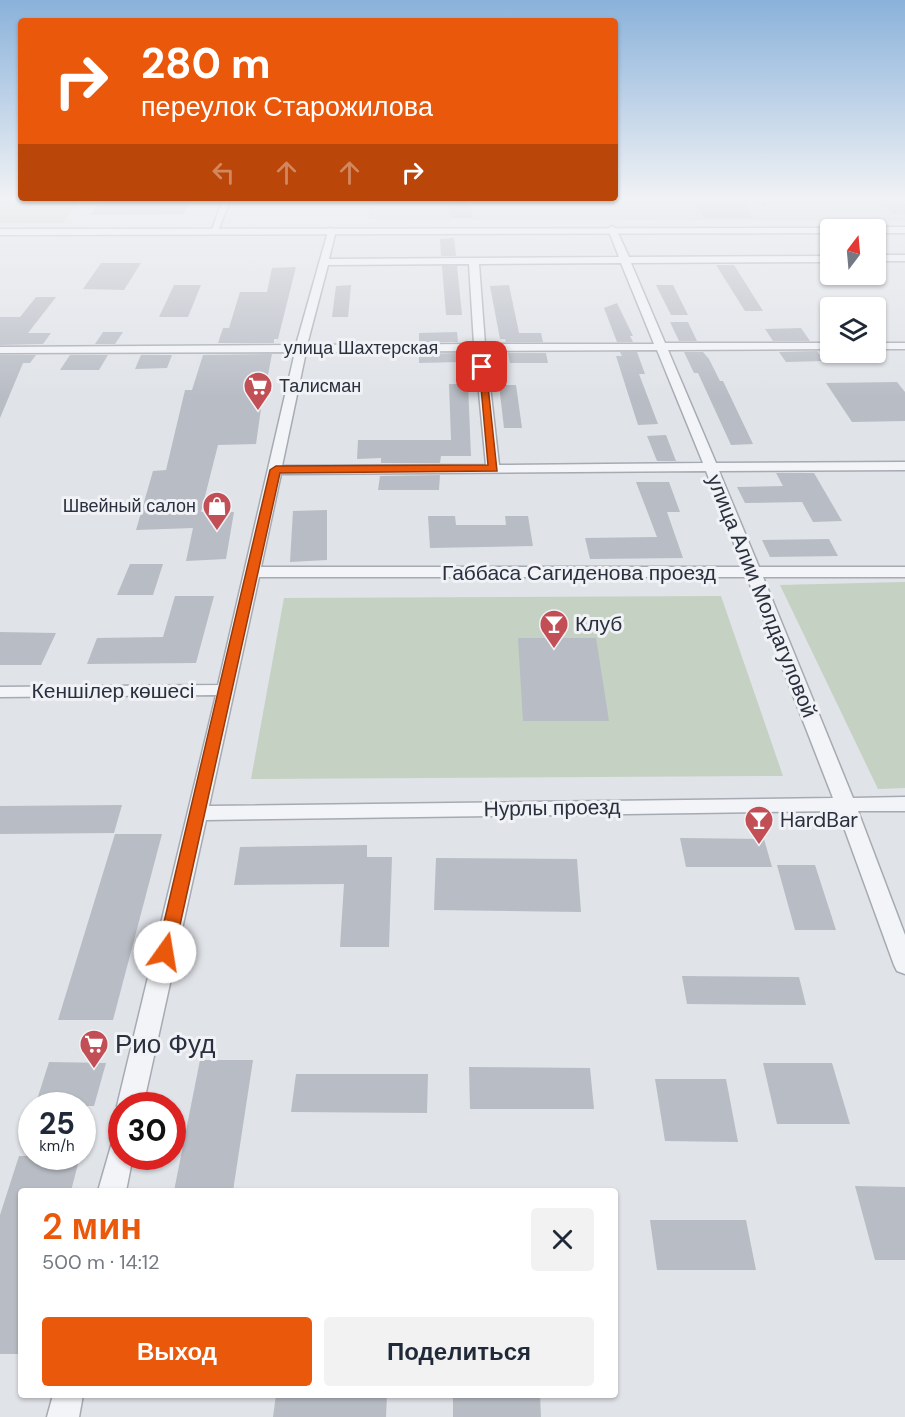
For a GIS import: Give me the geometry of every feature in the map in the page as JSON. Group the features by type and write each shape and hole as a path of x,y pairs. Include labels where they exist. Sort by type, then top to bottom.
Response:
{"street":[{"path":"133,1092 276,470 301,348 324,264"},
{"path":"474,264 480,347 493,468"},
{"name":"улица Алии Молдагуловой","path":"626,264 711,467 846,805 905,965"},
{"name":"улица Шахтерская","path":"0,350 820,346"},
{"path":"886,346 905,346"},
{"path":"276,470 905,466"},
{"name":"Габбаса Сагиденова проезд","path":"253,572 752,574 905,572"},
{"name":"Кеншілер көшесі","path":"0,692 225,690"},
{"name":"Нурлы проезд","path":"198,813 905,804"},
{"path":"113,1188 117,1170"},
{"path":"63,1417 67,1398"}],"green space":[{"path":"905,582 905,788 878,789 780,585"},
{"path":"721,596 783,776 251,779 284,598"}],"building":[{"path":"100,264 140,264 124,290 83,289"},
{"path":"716,265 734,265 763,311 745,311"},
{"path":"442,266 457,266 462,315 446,315"},
{"path":"296,267 278,339 274,339 274,343 218,343 223,328 229,328 240,292 267,292 272,268"},
{"path":"174,285 201,285 188,317 159,317"},
{"path":"351,285 348,317 332,317 336,286"},
{"path":"509,285 519,333 541,333 543,342 506,342 505,339 500,339 490,286"},
{"path":"656,285 673,285 688,315 671,315"},
{"path":"36,297 56,297 28,333 51,333 43,344 0,345 0,317 20,317"},
{"path":"617,303 633,336 630,336 633,342 617,342 604,308"},
{"path":"670,322 688,322 697,341 679,341"},
{"path":"801,328 810,341 773,341 765,329"},
{"path":"103,332 123,332 115,344 95,344"},
{"path":"457,332 458,342 419,342 419,333"},
{"path":"817,351 820,361 786,362 779,352"},
{"path":"620,352 637,352 645,374 639,374 658,424 638,425 616,356 622,356"},
{"path":"684,352 703,352 709,359 720,381 723,381 753,444 731,445 698,373 694,373"},
{"path":"459,353 460,362 419,363 419,354"},
{"path":"508,353 546,353 548,363 510,363"},
{"path":"272,354 267,380 265,380 256,444 218,445 201,512 234,512 226,559 186,561 193,528 136,530 153,471 166,470 185,390 192,390 203,355"},
{"path":"0,355 36,355 30,363 23,363 0,418"},
{"path":"70,355 108,355 99,370 60,370"},
{"path":"141,355 172,355 167,368 135,369"},
{"path":"897,382 905,392 905,421 852,422 826,383"},
{"path":"449,384 468,384 471,456 441,456 440,463 381,463 381,458 357,459 358,440 451,440"},
{"path":"499,385 516,385 522,428 504,428"},
{"path":"666,435 676,461 657,461 647,436"},
{"path":"776,473 814,473 842,521 813,522 802,502 745,503 737,487 783,486"},
{"path":"440,475 439,490 378,490 380,476"},
{"path":"636,482 669,482 680,512 667,512 683,558 590,559 585,538 657,537"},
{"path":"327,510 327,560 290,562 293,511"},
{"path":"428,516 455,516 456,525 506,525 505,516 528,516 533,546 430,548"},
{"path":"829,539 838,556 770,557 762,540"},
{"path":"130,564 163,564 153,595 117,595"},
{"path":"175,596 214,596 196,663 87,664 97,638 163,637"},
{"path":"0,632 56,633 41,665 0,665"},
{"path":"518,638 596,638 609,721 523,721"},
{"path":"122,805 114,833 0,834 0,806"},
{"path":"115,834 162,834 113,1020 58,1020"},
{"path":"680,838 764,839 772,867 686,867"},
{"path":"367,845 367,857 392,857 389,947 340,947 344,884 234,885 240,847"},
{"path":"436,858 577,859 581,912 434,910"},
{"path":"777,865 815,865 836,930 795,930"},
{"path":"682,976 799,977 806,1005 687,1004"},
{"path":"200,1060 253,1060 233,1188 175,1188 178,1170 186,1170 186,1131"},
{"path":"49,1062 106,1063 96,1099 96,1092 39,1092"},
{"path":"763,1063 832,1063 850,1124 777,1124"},
{"path":"469,1067 590,1068 594,1109 470,1109"},
{"path":"296,1074 428,1074 427,1113 291,1112"},
{"path":"655,1079 726,1079 738,1142 665,1141"},
{"path":"18,1159 18,1170 76,1170 72,1188 18,1188 18,1354 0,1354 0,1215"},
{"path":"855,1186 905,1187 905,1260 875,1260"},
{"path":"650,1220 746,1220 756,1270 657,1270"},
{"path":"276,1398 387,1398 386,1417 273,1417"},
{"path":"453,1398 540,1398 541,1417 453,1417"}],"place":[{"name":"Талисман","path":"258,412"},
{"name":"Швейный салон","path":"217,532"},
{"name":"Клуб","path":"554,650"},
{"name":"HardBar","path":"759,846"},
{"name":"Рио Фуд","path":"94,1070"}],"route":[{"path":"165,952 276,470 493,468 482,367"}]}
